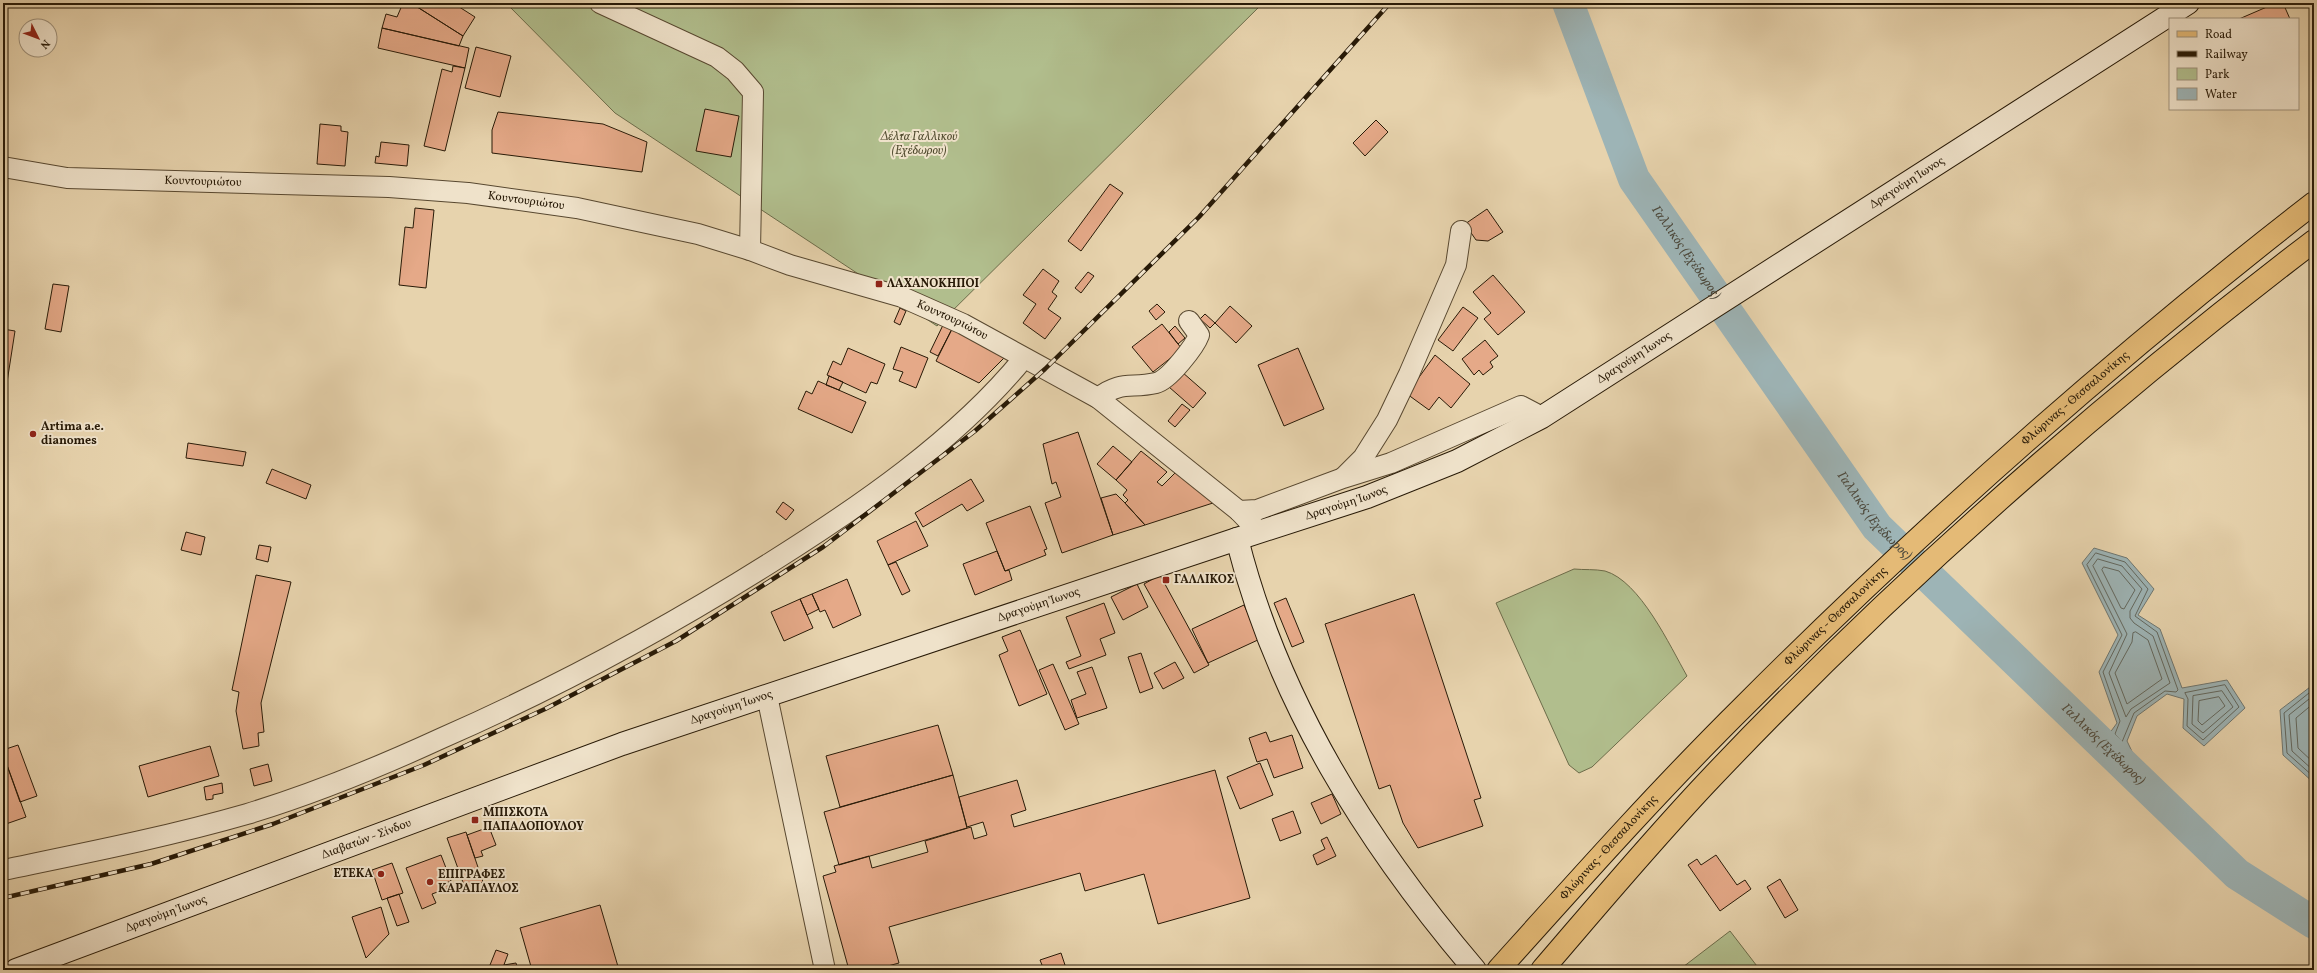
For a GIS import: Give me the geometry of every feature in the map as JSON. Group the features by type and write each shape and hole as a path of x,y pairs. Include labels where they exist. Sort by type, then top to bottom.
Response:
{"main road":[{"name":"Δραγούμη Ίωνος","path":"417,821 597,753 1258,532 1331,509 1402,484 1458,461 1542,417 2188,3"},
{"name":"Φλώρινας - Θεσσαλονίκης","path":"1498,970 1645,809 1742,708 1945,514 2092,385 2228,270 2314,203"},
{"path":"1542,970 1676,816 1756,733 1893,598 2007,493 2102,411 2246,293 2314,241"},
{"path":"1237,539 1245,572 1264,626 1330,770 1398,874 1475,970"},
{"name":"Διαβατών - Σίνδου","path":"315,858 417,821"},
{"name":"Δραγούμη Ίωνος","path":"16,970 315,858"}],"street":[{"path":"600,3 717,56 735,72 753,92 750,250"},
{"name":"Κουντουριώτου","path":"3,167 67,178 389,187 468,193 577,208 698,234 750,250 790,265 902,297 963,324 1023,359 1098,398 1239,511 1258,532"},
{"path":"1343,478 1363,458 1387,420 1456,265 1461,231"},
{"path":"1098,398 1111,388 1159,382 1168,376 1196,343 1199,334 1188,321"},
{"path":"3,870 165,835 293,799 408,754 503,711 591,668 732,587 830,524 886,484 957,426 1000,387 1023,359"},
{"path":"1239,511 1257,510 1343,478 1391,463 1521,406 1542,417"},
{"path":"767,696 826,970"}],"green space":[{"name":"Δέλτα Γαλλικού (Εχέδωρου)","path":"506,3 1263,3 937,326 615,113"},
{"path":"1574,569 1605,571 1618,577 1630,587 1653,616 1687,676 1592,767 1579,773 1569,765 1496,603"},
{"path":"1730,931 1760,970 1679,970"}],"water":[{"path":"2094,548 2127,558 2154,589 2138,615 2160,629 2182,688 2227,680 2245,708 2204,746 2183,728 2184,699 2167,694 2137,716 2127,741 2151,791 2109,734 2117,723 2099,672 2118,635 2082,563"},
{"path":"2314,684 2314,783 2283,755 2280,710"}],"building":[{"path":"403,3 411,3 463,36 459,46 382,28 386,14 397,17"},
{"path":"411,3 453,3 475,17 463,36"},
{"path":"2276,3 2283,3 2290,18 2241,18"},
{"path":"382,28 469,48 465,68 378,48"},
{"path":"476,47 511,56 500,97 465,88"},
{"path":"453,66 465,68 445,151 424,146 442,69 452,72"},
{"path":"705,109 739,116 731,157 696,151"},
{"path":"498,112 603,124 647,142 642,172 492,153 492,130"},
{"path":"1376,120 1388,132 1365,156 1353,143"},
{"path":"320,124 341,126 341,131 348,132 345,166 317,164"},
{"path":"381,142 409,145 407,166 375,163 376,156 379,157"},
{"path":"1110,184 1123,193 1081,251 1068,241"},
{"path":"415,208 434,210 426,288 399,285 405,227 413,228"},
{"path":"1487,209 1503,232 1488,241 1476,240 1465,224"},
{"path":"1043,269 1059,281 1052,292 1057,296 1048,309 1061,318 1045,339 1023,323 1036,304 1023,295"},
{"path":"1088,272 1094,276 1081,293 1075,288"},
{"path":"1493,275 1525,312 1498,335 1484,319 1491,313 1473,292"},
{"path":"53,284 69,286 61,332 45,329"},
{"path":"1157,304 1165,312 1156,320 1149,311"},
{"path":"1230,306 1252,326 1236,343 1215,323"},
{"path":"1463,307 1478,318 1453,351 1438,340"},
{"path":"900,308 906,311 900,325 894,322"},
{"path":"1205,314 1215,323 1210,328 1200,319"},
{"path":"944,323 953,327 938,356 930,352"},
{"path":"1162,324 1182,349 1153,372 1132,347"},
{"path":"1175,326 1185,338 1178,344 1169,332"},
{"path":"953,327 1010,352 979,383 936,361"},
{"path":"3,329 15,331 3,408"},
{"path":"1485,340 1498,356 1490,362 1493,367 1483,375 1479,370 1474,375 1462,359"},
{"path":"901,347 928,358 916,388 899,381 903,372 893,369"},
{"path":"848,348 885,364 877,384 871,382 866,393 827,375 833,361 841,365"},
{"path":"1298,348 1324,409 1284,426 1258,365"},
{"path":"1435,355 1470,384 1451,408 1439,397 1429,410 1407,394"},
{"path":"1182,372 1206,393 1193,408 1169,387"},
{"path":"829,376 843,382 839,390 826,385"},
{"path":"818,381 866,402 852,433 798,409 806,391 812,394"},
{"path":"1182,404 1190,410 1175,427 1168,421"},
{"path":"1078,432 1113,535 1062,553 1045,503 1061,497 1056,482 1052,484 1043,444"},
{"path":"188,443 246,452 243,466 186,458"},
{"path":"1113,446 1132,462 1116,480 1097,464"},
{"path":"1141,451 1167,472 1157,482 1162,486 1177,471 1216,502 1145,525 1125,503 1128,500 1123,495 1127,490 1116,480"},
{"path":"272,469 311,485 306,499 266,483"},
{"path":"971,479 984,501 967,511 962,504 923,527 915,513"},
{"path":"1116,494 1145,525 1113,535 1101,498"},
{"path":"783,502 794,510 786,520 776,512"},
{"path":"1030,506 1047,549 1044,550 1046,555 1005,571 986,523"},
{"path":"916,521 928,546 888,565 877,541"},
{"path":"186,532 205,537 201,555 181,550"},
{"path":"259,545 271,547 268,562 256,559"},
{"path":"997,551 1005,571 1009,570 1012,580 975,595 963,564"},
{"path":"896,562 910,591 902,595 888,565"},
{"path":"256,575 291,582 261,703 264,732 258,733 259,746 243,749 236,711 239,692 232,690"},
{"path":"1160,575 1209,665 1194,673 1144,584"},
{"path":"847,579 861,615 833,628 825,610 820,612 812,594"},
{"path":"1137,584 1148,607 1123,620 1111,597"},
{"path":"812,594 819,609 807,615 800,599"},
{"path":"1414,594 1481,798 1474,800 1483,826 1418,848 1403,823 1390,785 1379,789 1325,624"},
{"path":"1286,598 1304,642 1292,647 1274,603"},
{"path":"800,599 813,628 784,641 771,612"},
{"path":"1104,603 1115,633 1100,639 1106,655 1069,669 1066,662 1081,656 1066,617"},
{"path":"1244,605 1260,639 1208,663 1192,629"},
{"path":"1020,630 1047,694 1019,706 999,655 1008,651 1002,637"},
{"path":"1141,653 1153,688 1140,693 1128,657"},
{"path":"1175,662 1184,678 1163,689 1154,673"},
{"path":"1053,664 1079,724 1065,730 1039,670"},
{"path":"1092,667 1107,708 1077,718 1071,700 1086,694 1077,672"},
{"path":"938,725 953,775 840,807 826,756"},
{"path":"1266,732 1270,742 1292,735 1303,768 1274,778 1267,759 1257,762 1249,738"},
{"path":"18,745 37,796 20,802 3,754 3,750"},
{"path":"210,746 219,776 148,797 139,766"},
{"path":"3,754 26,817 3,825"},
{"path":"1260,763 1273,795 1240,809 1227,777"},
{"path":"268,764 272,781 254,786 250,769"},
{"path":"1215,770 1250,898 1158,924 1144,874 1085,891 1080,873 889,927 899,963 873,970 849,970 823,876 836,872 834,866 869,856 872,868 928,852 925,841 971,827 974,839 987,835 983,822 967,827 959,797 1017,780 1026,810 1011,815 1014,827"},
{"path":"953,775 967,828 839,865 824,812"},
{"path":"222,783 223,793 213,795 213,799 206,800 204,787"},
{"path":"1332,794 1341,814 1321,824 1311,803"},
{"path":"1293,811 1301,833 1280,841 1272,819"},
{"path":"489,827 496,845 481,851 483,856 475,858 467,835"},
{"path":"466,832 483,882 465,888 447,838"},
{"path":"1327,837 1336,856 1317,865 1313,855 1325,849 1321,840"},
{"name":"ΕΠΙΓΡΑΦΕΣ ΚΑΡΑΠΑΥΛΟΣ","path":"441,855 451,881 446,883 448,888 432,894 436,903 422,909 406,868"},
{"path":"1716,855 1737,885 1745,880 1751,889 1720,911 1688,865 1697,859 1701,865"},
{"path":"392,863 403,893 382,900 372,870"},
{"path":"1780,879 1798,910 1785,918 1767,887"},
{"path":"399,894 409,922 397,926 387,898"},
{"path":"600,905 619,970 532,970 520,928"},
{"path":"381,907 389,934 366,958 352,917"},
{"path":"496,950 508,954 502,970 488,970"},
{"path":"1061,953 1066,968 1044,970 1040,960"},
{"path":"516,963 518,970 505,970 504,965"}],"waterway":[{"name":"Γαλλικός (Εχέδωρος)","path":"1568,3 1634,179 1877,527 2237,874 2314,923"}],"railway":[{"path":"3,898 151,864 273,824 424,765 545,709 676,641 823,547 975,431 1045,369 1199,217 1390,3"}],"place":[{"name":"ΛΑΧΑΝΟΚΗΠΟΙ","path":"879,284"},
{"name":"Artima a.e. dianomes","path":"33,434"},
{"name":"ΓΑΛΛΙΚΟΣ","path":"1166,580"},
{"name":"ΜΠΙΣΚΟΤΑ ΠΑΠΑΔΟΠΟΥΛΟΥ","path":"475,820"},
{"name":"ΕΤΕΚΑ","path":"381,874"},
{"name":"ΕΠΙΓΡΑΦΕΣ ΚΑΡΑΠΑΥΛΟΣ","path":"430,882"}]}
